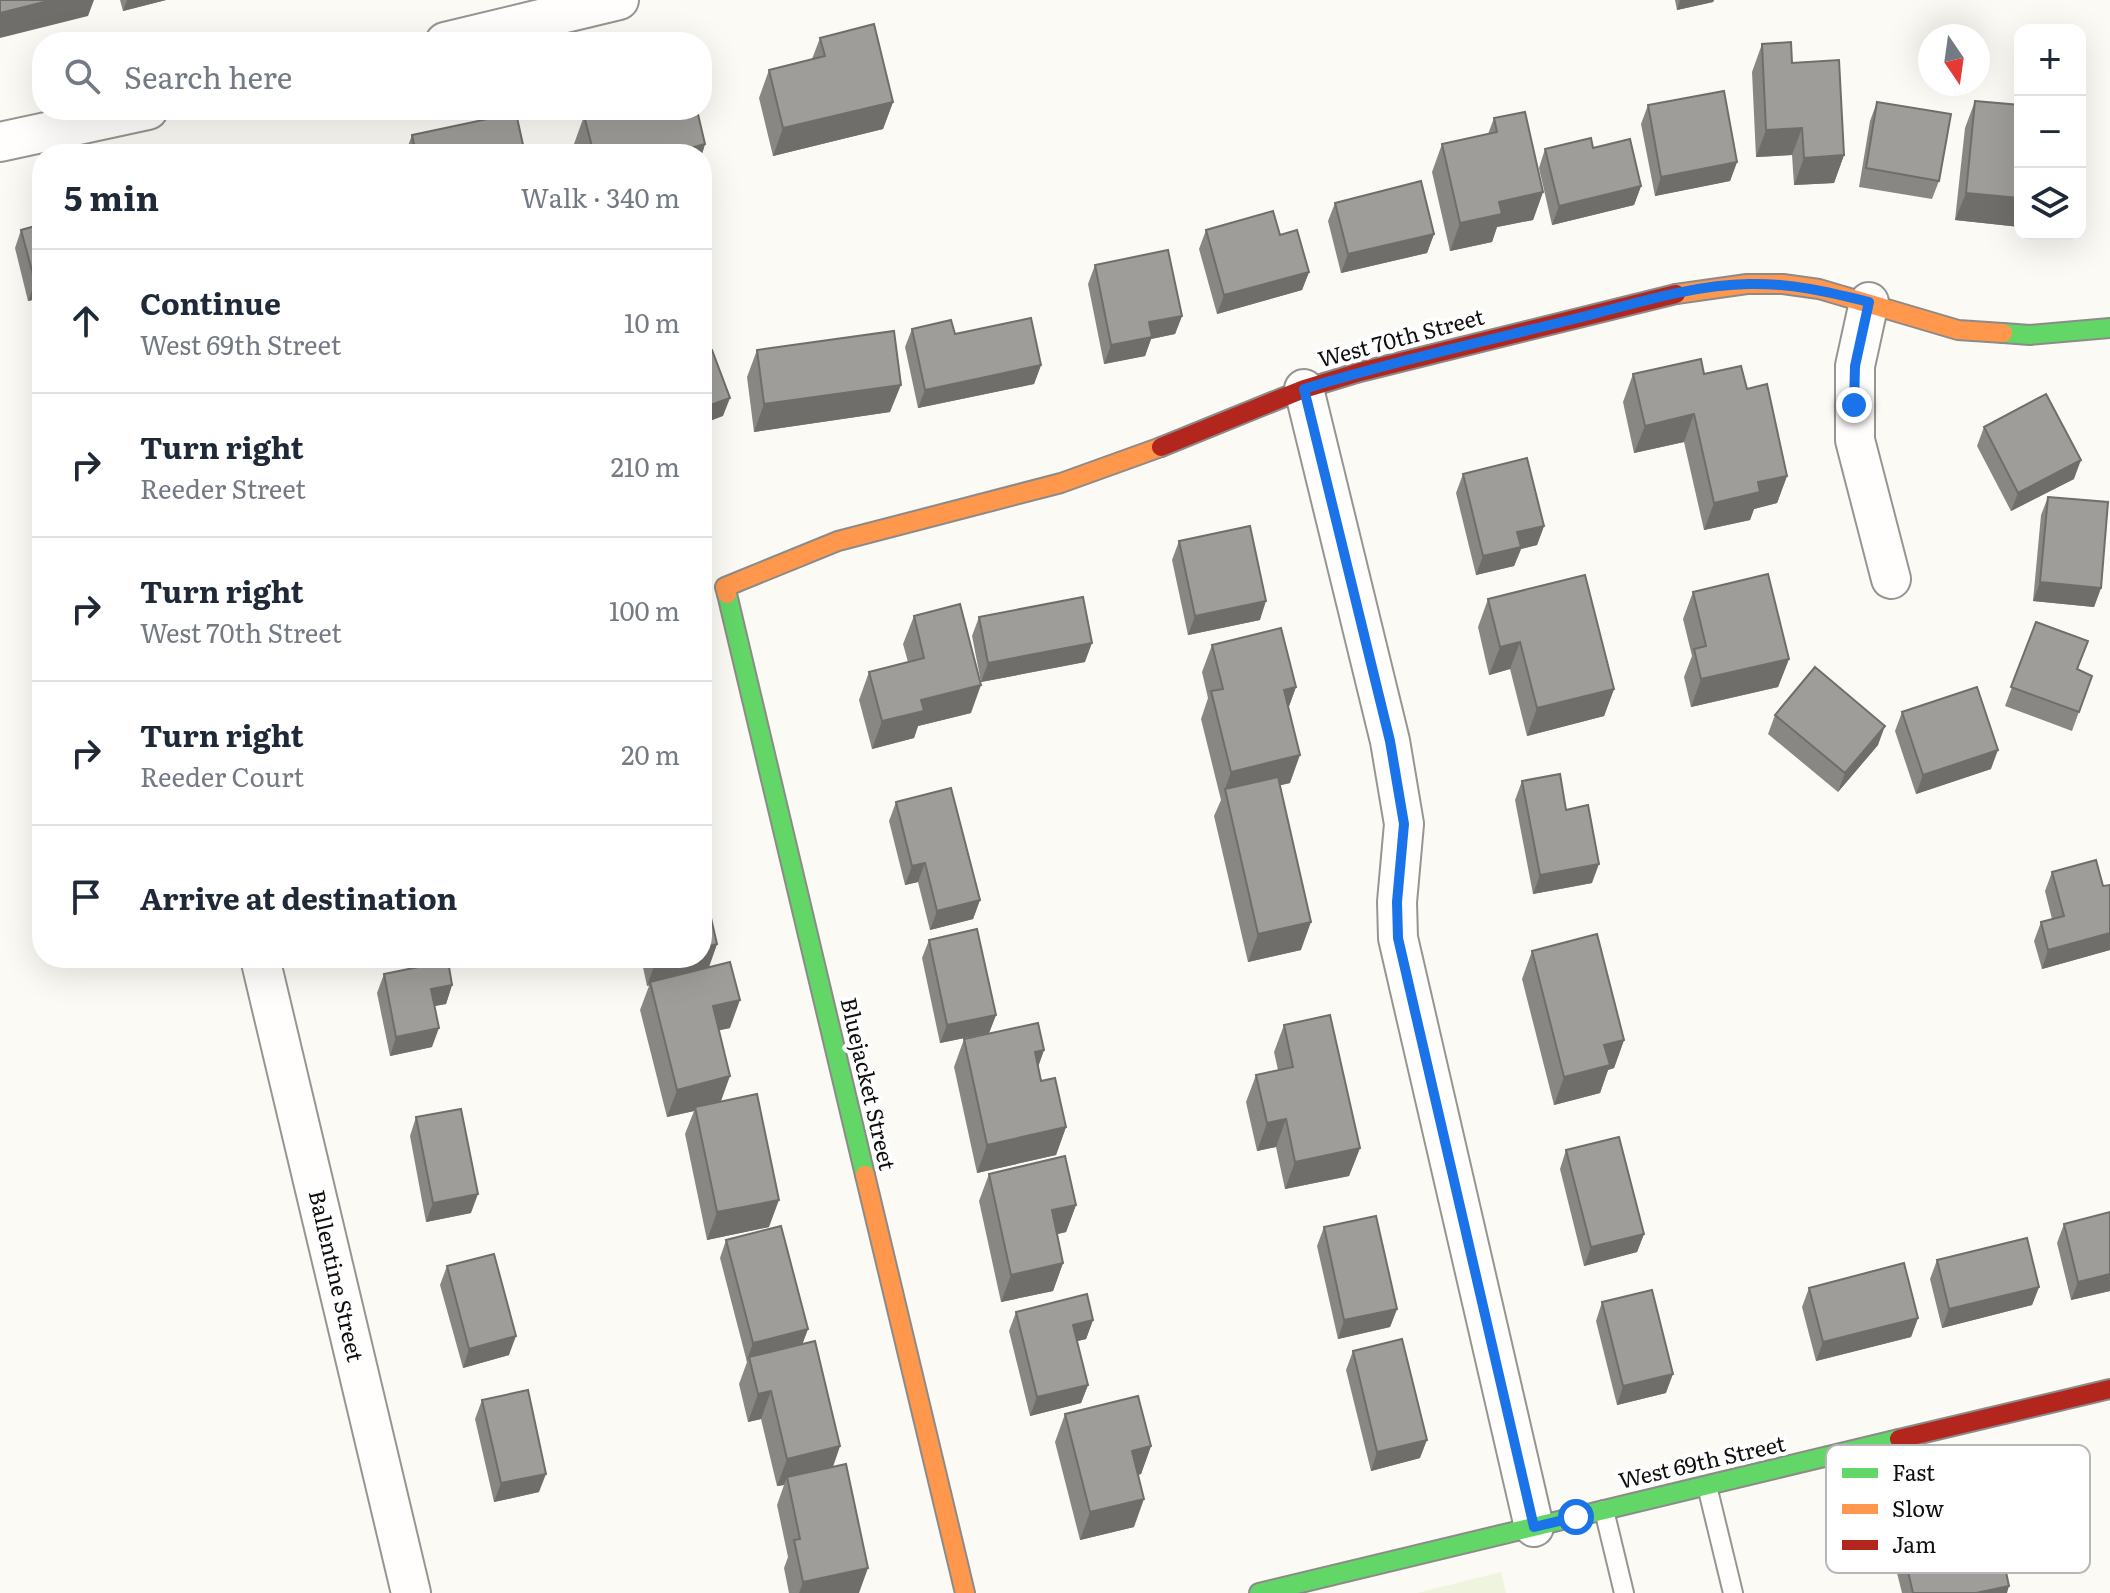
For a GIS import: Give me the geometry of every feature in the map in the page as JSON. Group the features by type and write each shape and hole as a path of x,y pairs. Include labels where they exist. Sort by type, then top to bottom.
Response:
{"street":[{"path":"486,32 619,0"},
{"path":"0,142 102,120"},
{"name":"West 70th Street","path":"725,587 838,541 1061,483 1193,435 1304,389 1360,372 1711,287 1783,284 1819,289 1958,330 2030,335 2110,328"},
{"path":"1869,302 1855,366 1855,440 1891,579"},
{"path":"1304,389 1390,741 1404,824 1397,902 1398,938 1534,1527"},
{"name":"Bluejacket Street","path":"725,587 965,1593"},
{"name":"Ballentine Street","path":"262,968 411,1593"},
{"name":"West 69th Street","path":"1877,1445 2110,1389"},
{"name":"West 69th Street","path":"1259,1593 1826,1457"}],"lane":[{"path":"1707,1486 1733,1593"},
{"path":"1604,1510 1624,1593"}],"green space":[{"path":"1501,1572 1506,1593 1417,1593"}],"building":[{"path":"0,0 52,0 0,13"},
{"path":"874,24 893,102 783,128 769,70 825,56 820,38"},
{"path":"1791,42 1792,63 1839,60 1844,155 1804,158 1802,128 1766,130 1762,44"},
{"path":"1724,91 1737,162 1661,177 1648,105"},
{"path":"1975,101 2014,104 2014,197 1966,193"},
{"path":"1877,102 1951,114 1939,181 1866,168"},
{"path":"1525,112 1543,192 1499,202 1502,214 1460,223 1442,144 1497,132 1494,118"},
{"path":"483,120 518,120 523,144 414,144 412,135"},
{"path":"585,120 699,120 705,144 591,144"},
{"path":"1591,138 1593,148 1630,139 1641,186 1559,206 1545,149"},
{"path":"1421,181 1434,234 1348,254 1335,203"},
{"path":"1273,211 1280,235 1297,230 1309,272 1224,295 1206,230"},
{"path":"32,227 32,271 21,230"},
{"path":"1168,250 1182,316 1149,322 1152,337 1111,345 1095,265"},
{"path":"1031,318 1041,365 925,390 912,329 951,320 955,334"},
{"path":"894,331 901,385 764,404 757,350"},
{"path":"712,350 730,398 712,404"},
{"path":"1701,359 1704,374 1741,366 1747,389 1767,384 1787,476 1758,482 1760,492 1714,503 1694,414 1645,426 1633,374"},
{"path":"2046,394 2081,460 2018,493 1984,427"},
{"path":"1527,458 1544,526 1517,532 1521,547 1483,556 1463,474"},
{"path":"2048,497 2108,502 2101,588 2040,582"},
{"path":"1250,526 1266,601 1195,616 1179,541"},
{"path":"1768,574 1789,659 1701,679 1694,649 1706,646 1693,592"},
{"path":"1585,575 1614,689 1537,708 1520,642 1500,647 1488,599"},
{"path":"1083,597 1092,643 988,663 979,617"},
{"path":"960,604 981,685 921,700 924,711 882,721 869,672 924,658 914,616"},
{"path":"2036,622 2088,641 2077,669 2092,676 2079,712 2011,687"},
{"path":"1281,628 1296,687 1284,690 1300,755 1231,772 1211,691 1223,689 1212,645"},
{"path":"1815,667 1885,726 1845,773 1775,715"},
{"path":"1977,687 1998,750 1923,775 1902,712"},
{"path":"1560,774 1566,810 1588,805 1599,864 1540,875 1522,781"},
{"path":"1278,777 1311,922 1258,934 1225,789"},
{"path":"951,788 980,900 937,911 925,863 912,866 896,802"},
{"path":"2096,860 2103,886 2110,885 2110,933 2048,950 2041,922 2064,916 2052,872"},
{"path":"712,922 717,944 712,945"},
{"path":"977,929 996,1015 947,1025 929,940"},
{"path":"1597,934 1624,1040 1604,1045 1610,1065 1564,1077 1532,951"},
{"path":"730,962 740,1000 713,1006 730,1076 677,1090 650,982"},
{"path":"414,968 449,968 452,985 431,989 439,1028 396,1037 384,974"},
{"path":"1330,1015 1360,1148 1295,1162 1286,1119 1267,1123 1256,1075 1293,1067 1284,1025"},
{"path":"1038,1023 1044,1050 1035,1052 1041,1081 1055,1078 1066,1127 987,1145 964,1039"},
{"path":"757,1094 779,1200 717,1212 695,1107"},
{"path":"461,1109 478,1194 433,1203 416,1117"},
{"path":"1619,1137 1644,1234 1591,1247 1566,1150"},
{"path":"1065,1156 1076,1205 1052,1210 1063,1263 1011,1275 989,1174"},
{"path":"2110,1212 2110,1274 2078,1282 2064,1224"},
{"path":"1376,1216 1397,1309 1344,1320 1324,1227"},
{"path":"781,1226 808,1329 753,1343 726,1240"},
{"path":"2027,1238 2039,1287 1949,1309 1937,1260"},
{"path":"494,1254 516,1336 469,1349 447,1266"},
{"path":"1904,1263 1918,1318 1823,1342 1809,1288"},
{"path":"1652,1290 1673,1374 1623,1386 1602,1302"},
{"path":"1087,1294 1093,1320 1073,1325 1088,1385 1037,1397 1016,1312"},
{"path":"1402,1339 1427,1440 1377,1452 1353,1351"},
{"path":"815,1341 840,1446 787,1459 771,1391 758,1394 749,1357"},
{"path":"528,1390 546,1474 501,1483 482,1400"},
{"path":"1138,1396 1151,1446 1132,1451 1144,1499 1090,1512 1065,1414"},
{"path":"846,1464 868,1568 803,1582 794,1540 800,1539 787,1477"},
{"path":"1908,1573 2006,1573 2009,1586 1976,1593 1913,1593"}],"traffic: fast":[{"path":"2003,333 2030,335 2110,328"},
{"path":"727,594 865,1175"},
{"path":"1874,1445 1899,1439"},
{"path":"1259,1593 1826,1457"}],"traffic: slow":[{"path":"1676,294 1747,284 1783,284 1819,289 1958,330 2003,333"},
{"path":"727,594 725,587 838,541 1061,483 1161,447"},
{"path":"865,1175 965,1593"}],"traffic: jam":[{"path":"1161,447 1304,389 1360,372 1676,294"},
{"path":"1899,1439 2110,1389"}],"route":[{"path":"1576,1517 1534,1527 1398,938 1397,902 1404,824 1390,741 1304,389 1360,372 1676,294 1711,287 1783,284 1819,289 1869,302 1855,366 1854,405"}]}
